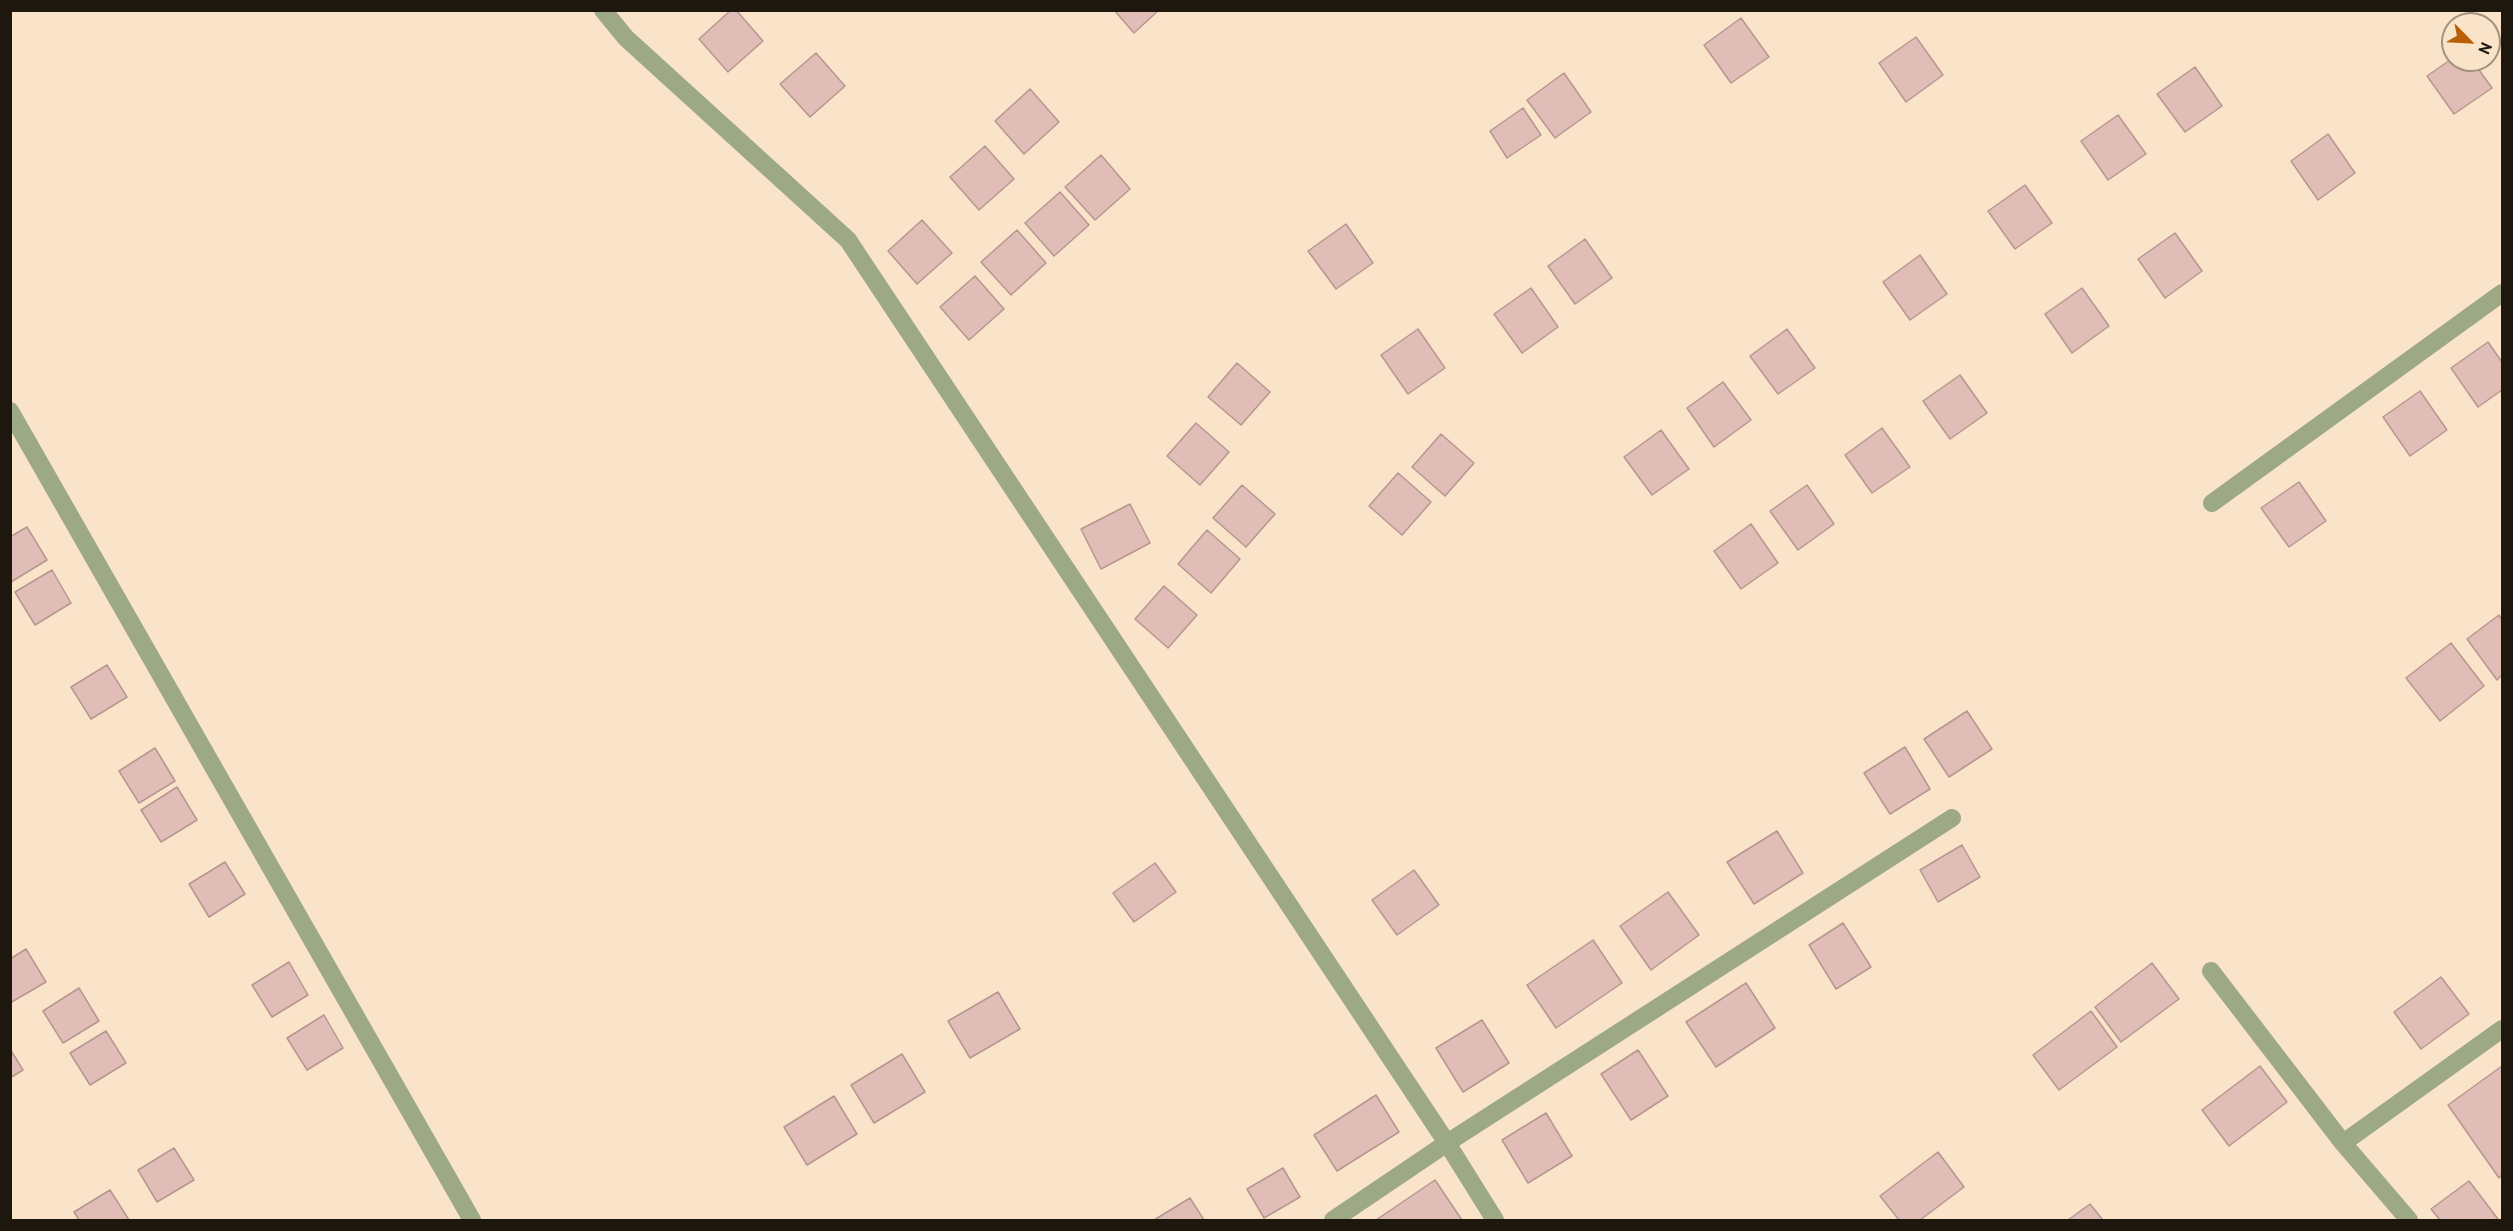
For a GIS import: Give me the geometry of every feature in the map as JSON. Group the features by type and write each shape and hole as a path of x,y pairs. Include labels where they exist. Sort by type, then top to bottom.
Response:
{"street":[{"path":"603,10 626,38 848,240 1447,1143 1496,1221"},
{"path":"2212,503 2502,293"},
{"path":"10,411 472,1221"},
{"path":"1333,1221 1447,1143 1952,818"},
{"path":"2211,971 2343,1143 2409,1221"},
{"path":"2343,1143 2502,1029"}],"building":[{"path":"731,10 736,10 763,41 728,72 699,39"},
{"path":"1114,10 1159,10 1134,33"},
{"path":"1741,18 1769,57 1731,83 1704,45"},
{"path":"1916,37 1943,75 1906,102 1879,63"},
{"path":"816,53 845,86 810,117 780,84"},
{"path":"2441,66 2441,72 2481,72 2492,88 2454,114 2427,76"},
{"path":"2195,67 2222,106 2185,132 2157,94"},
{"path":"1564,73 1591,112 1555,138 1527,100"},
{"path":"1030,89 1059,122 1024,154 995,121"},
{"path":"1523,108 1541,135 1507,158 1490,131"},
{"path":"2118,115 2146,154 2108,180 2081,141"},
{"path":"2328,134 2355,173 2318,200 2291,161"},
{"path":"985,146 1014,179 979,210 950,177"},
{"path":"1101,155 1130,189 1095,220 1065,187"},
{"path":"2025,185 2052,223 2015,249 1988,211"},
{"path":"1060,192 1089,225 1054,256 1025,223"},
{"path":"922,220 952,253 917,284 888,251"},
{"path":"1346,224 1373,263 1336,289 1308,251"},
{"path":"1017,230 1046,263 1011,295 981,262"},
{"path":"2175,233 2202,271 2165,298 2138,259"},
{"path":"1585,239 1612,278 1575,304 1548,266"},
{"path":"1920,255 1947,294 1910,320 1883,282"},
{"path":"975,276 1004,309 969,340 940,307"},
{"path":"1531,288 1558,327 1522,353 1494,314"},
{"path":"2082,288 2109,326 2072,353 2045,314"},
{"path":"1418,329 1445,368 1408,394 1381,355"},
{"path":"1787,329 1815,368 1778,394 1750,356"},
{"path":"2488,342 2502,362 2502,390 2478,407 2451,368"},
{"path":"1237,363 1270,392 1241,425 1208,397"},
{"path":"1960,375 1987,413 1950,439 1923,401"},
{"path":"1723,382 1751,420 1714,447 1687,408"},
{"path":"2420,391 2447,430 2410,456 2383,417"},
{"path":"1196,423 1229,452 1200,485 1167,456"},
{"path":"1882,428 1910,467 1872,493 1845,455"},
{"path":"1661,430 1689,469 1652,495 1624,457"},
{"path":"1441,434 1474,463 1445,496 1412,467"},
{"path":"1398,473 1431,502 1402,535 1369,506"},
{"path":"2299,482 2326,521 2289,547 2261,508"},
{"path":"1242,485 1275,514 1246,547 1213,518"},
{"path":"1807,485 1834,524 1798,550 1770,511"},
{"path":"1130,504 1150,543 1101,569 1081,529"},
{"path":"1751,524 1778,563 1741,589 1714,551"},
{"path":"27,527 47,560 11,582 10,537"},
{"path":"1207,530 1240,559 1211,593 1178,564"},
{"path":"52,570 71,603 35,625 15,592"},
{"path":"1164,586 1197,615 1168,648 1135,619"},
{"path":"2499,615 2502,620 2502,675 2497,680 2467,639"},
{"path":"2451,643 2484,686 2440,721 2406,678"},
{"path":"107,665 127,697 91,719 71,687"},
{"path":"1967,711 1992,749 1949,777 1924,739"},
{"path":"1905,747 1930,789 1890,814 1864,773"},
{"path":"155,748 175,781 139,803 119,771"},
{"path":"177,787 197,820 161,842 141,810"},
{"path":"1777,831 1803,873 1754,904 1727,862"},
{"path":"1962,845 1980,877 1938,902 1920,870"},
{"path":"225,862 245,894 209,917 189,884"},
{"path":"1155,863 1176,892 1134,922 1113,893"},
{"path":"1414,870 1439,905 1397,935 1372,900"},
{"path":"1668,892 1699,935 1651,970 1620,926"},
{"path":"1843,923 1871,967 1836,989 1809,945"},
{"path":"1593,940 1622,983 1556,1028 1527,985"},
{"path":"26,949 46,982 10,1003 10,959"},
{"path":"289,962 308,995 272,1017 252,985"},
{"path":"2152,963 2179,999 2121,1042 2095,1007"},
{"path":"2441,977 2469,1014 2421,1049 2394,1012"},
{"path":"1746,983 1775,1028 1716,1067 1686,1022"},
{"path":"79,988 99,1021 63,1043 43,1011"},
{"path":"998,992 1020,1029 970,1058 948,1021"},
{"path":"2091,1011 2117,1047 2059,1090 2033,1055"},
{"path":"324,1015 343,1048 307,1070 287,1038"},
{"path":"1482,1020 1509,1063 1463,1092 1436,1048"},
{"path":"106,1031 126,1063 90,1085 70,1053"},
{"path":"10,1049 23,1070 10,1078"},
{"path":"1638,1050 1668,1096 1631,1120 1601,1074"},
{"path":"902,1054 925,1092 874,1123 851,1085"},
{"path":"2260,1066 2287,1102 2229,1146 2202,1110"},
{"path":"2502,1066 2502,1175 2499,1178 2448,1105"},
{"path":"1376,1095 1399,1132 1337,1171 1314,1135"},
{"path":"834,1096 857,1134 807,1165 784,1127"},
{"path":"1546,1113 1572,1156 1528,1183 1502,1140"},
{"path":"174,1148 194,1180 157,1202 138,1170"},
{"path":"1938,1152 1964,1187 1920,1220 1899,1220 1880,1196"},
{"path":"1283,1168 1300,1197 1264,1218 1247,1189"},
{"path":"1435,1180 1462,1220 1376,1220"},
{"path":"2469,1181 2498,1219 2440,1220 2431,1209"},
{"path":"110,1190 129,1220 79,1220 74,1212"},
{"path":"1190,1198 1204,1220 1154,1220"},
{"path":"2090,1204 2103,1220 2068,1220"}]}
